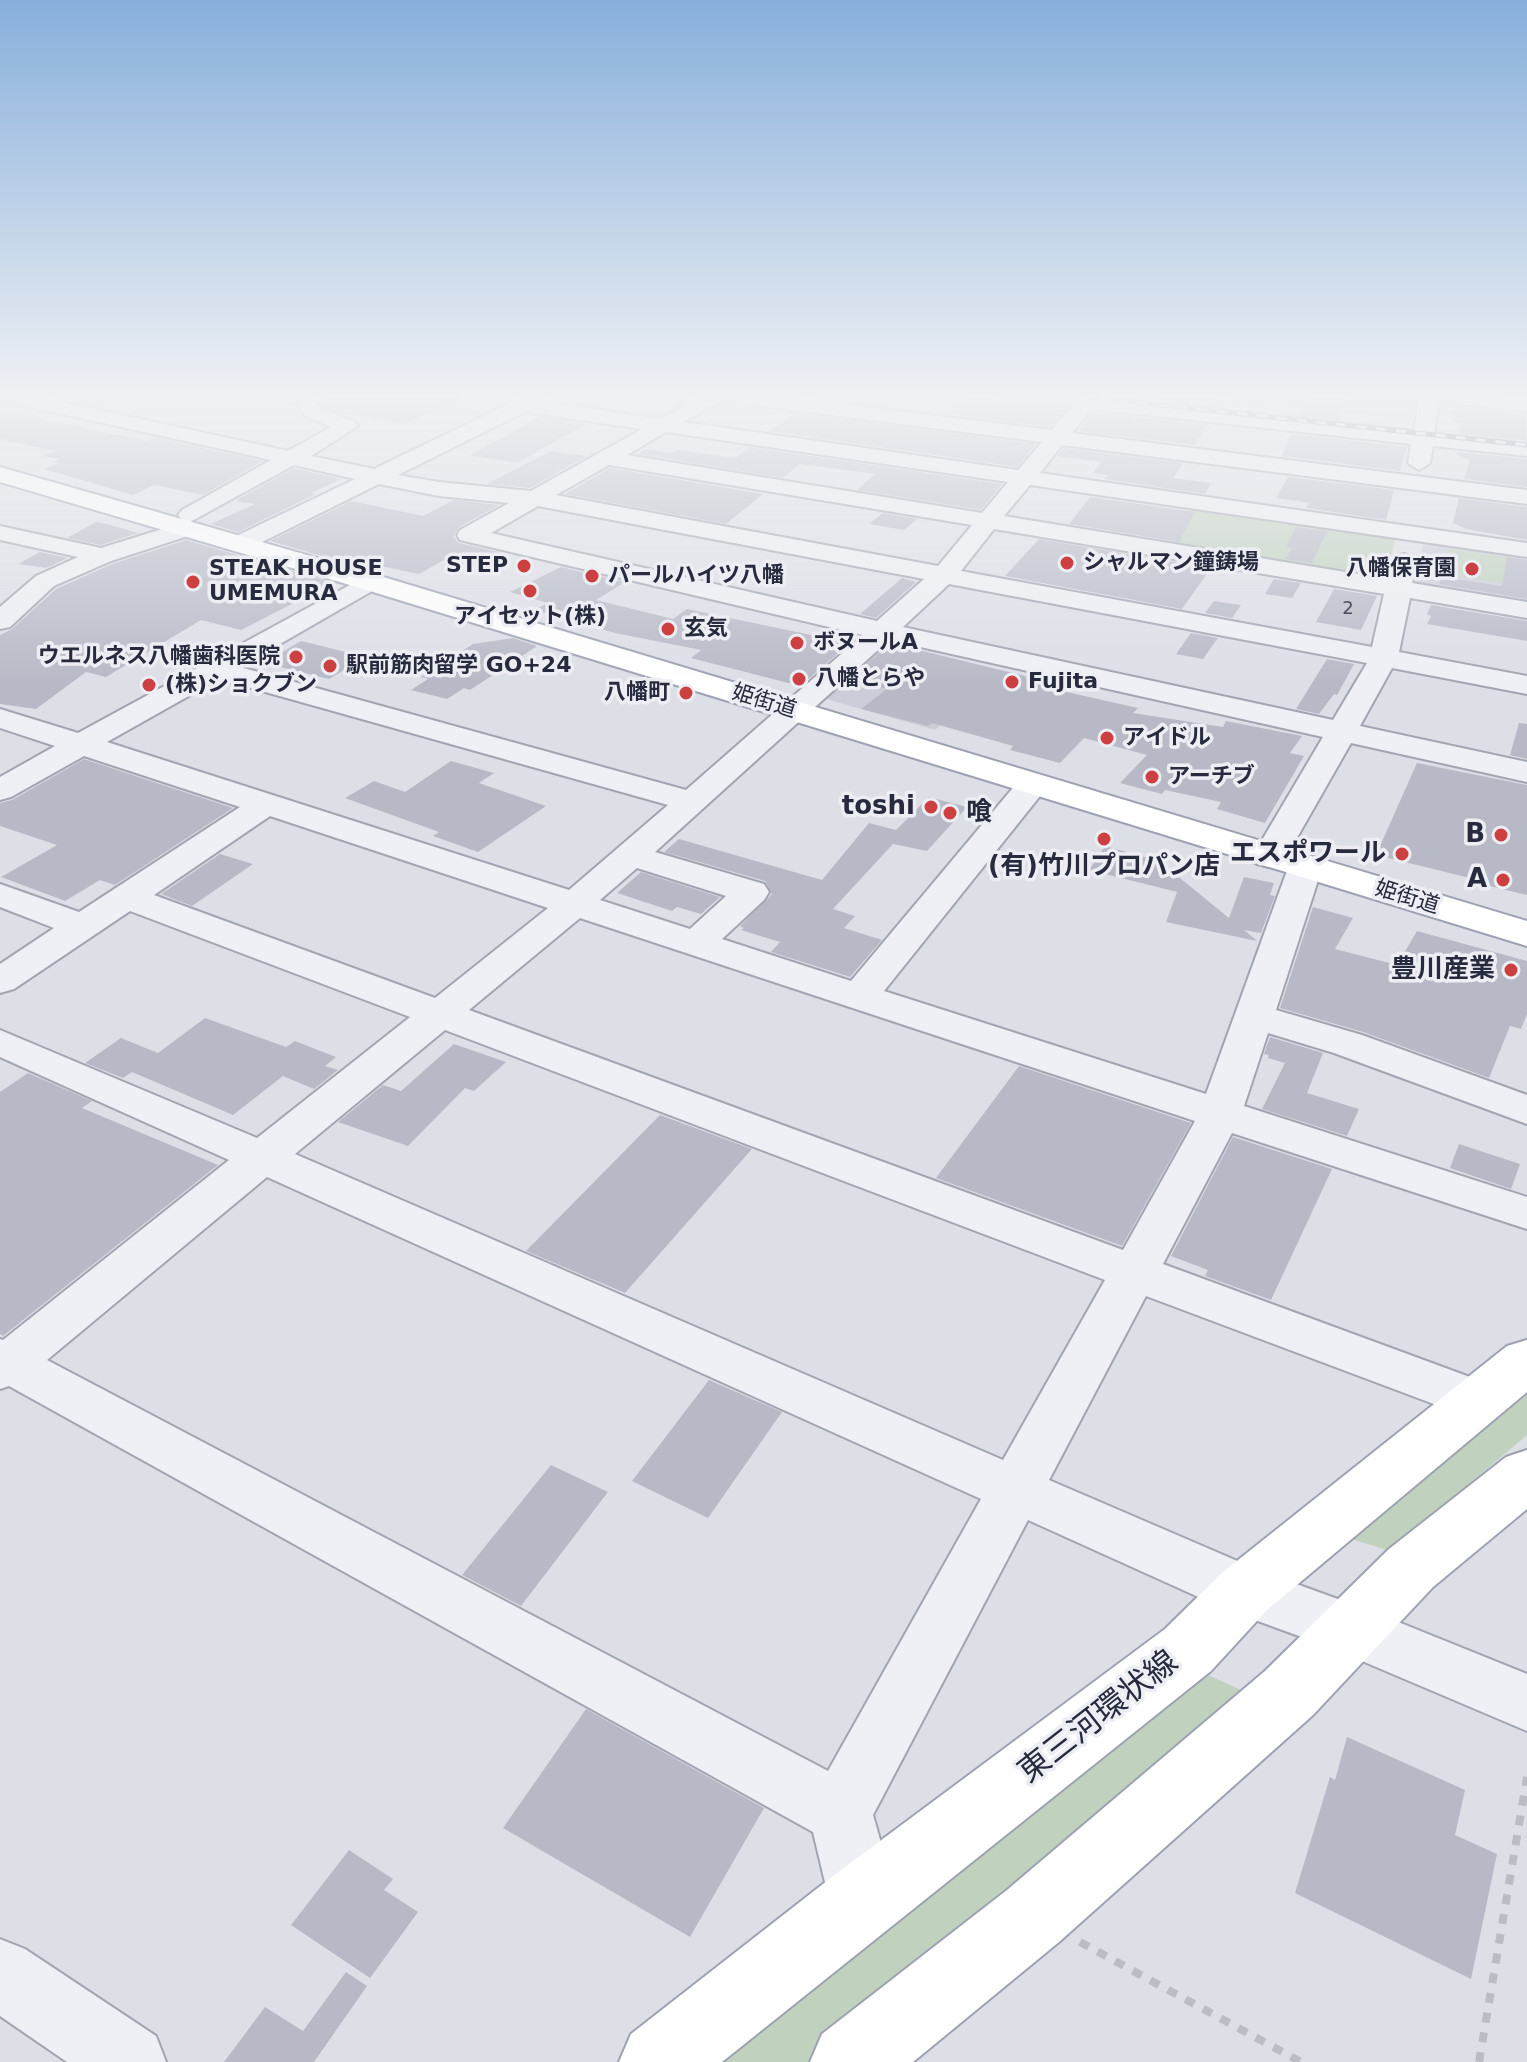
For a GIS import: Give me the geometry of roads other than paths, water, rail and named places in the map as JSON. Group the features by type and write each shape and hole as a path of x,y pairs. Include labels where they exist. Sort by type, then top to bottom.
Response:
{"main road":[{"name":"姫街道","path":"71,492 188,522 239,544 1527,934"},
{"name":"東三河環状線","path":"659,2062 863,1899 1188,1650 1245,1591 1503,1381"},
{"path":"850,2062 1033,1916 1289,1693 1411,1568 1527,1474"}],"street":[{"path":"0,621 45,581 188,522 236,492"},
{"path":"239,544 346,492"},
{"path":"473,492 534,498 944,575 1388,645 1527,685"},
{"path":"545,492 469,535 883,631 1527,772"},
{"path":"810,492 1527,610"},
{"path":"840,1812 3,1363 264,1158 575,904 944,575 1012,492"},
{"path":"1123,492 1527,550"},
{"path":"1269,857 1342,732 1388,645 1414,492"},
{"path":"1486,492 1527,497"},
{"path":"0,533 102,556"},
{"path":"0,560 40,540"},
{"path":"0,790 370,582"},
{"path":"1388,645 1422,638"},
{"path":"216,669 690,801"},
{"path":"0,718 1527,1213"},
{"path":"860,995 1033,784"},
{"path":"0,981 266,804"},
{"path":"630,855 751,892 696,943"},
{"path":"863,1899 840,1812 1221,1113 1305,868"},
{"path":"0,895 82,926"},
{"path":"127,897 1135,1271 1503,1381"},
{"path":"1254,1016 1348,1044 1527,1110"},
{"path":"0,1042 1245,1591 1350,1629 1527,1703"},
{"path":"0,1974 130,2062"}],"place":[{"name":"シャルマン鐘鋳場","path":"1067,563"},
{"name":"STEP","path":"524,566"},
{"name":"八幡保育園","path":"1472,569"},
{"name":"パールハイツ八幡","path":"592,576"},
{"name":"STEAK HOUSE UMEMURA","path":"193,582"},
{"name":"アイセット(株)","path":"530,591"},
{"name":"玄気","path":"668,629"},
{"name":"ボヌールA","path":"797,643"},
{"name":"ウエルネス八幡歯科医院","path":"296,657"},
{"name":"駅前筋肉留学 GO+24","path":"330,666"},
{"name":"八幡とらや","path":"799,679"},
{"name":"Fujita","path":"1012,682"},
{"name":"(株)ショクブン","path":"149,685"},
{"name":"八幡町","path":"686,693"},
{"name":"アイドル","path":"1107,738"},
{"name":"アーチブ","path":"1152,777"},
{"name":"toshi","path":"931,807"},
{"name":"喰","path":"950,813"},
{"name":"B","path":"1501,835"},
{"name":"(有)竹川プロパン店","path":"1104,839"},
{"name":"エスポワール","path":"1402,854"},
{"name":"A","path":"1503,880"},
{"name":"豊川産業","path":"1511,970"}]}
